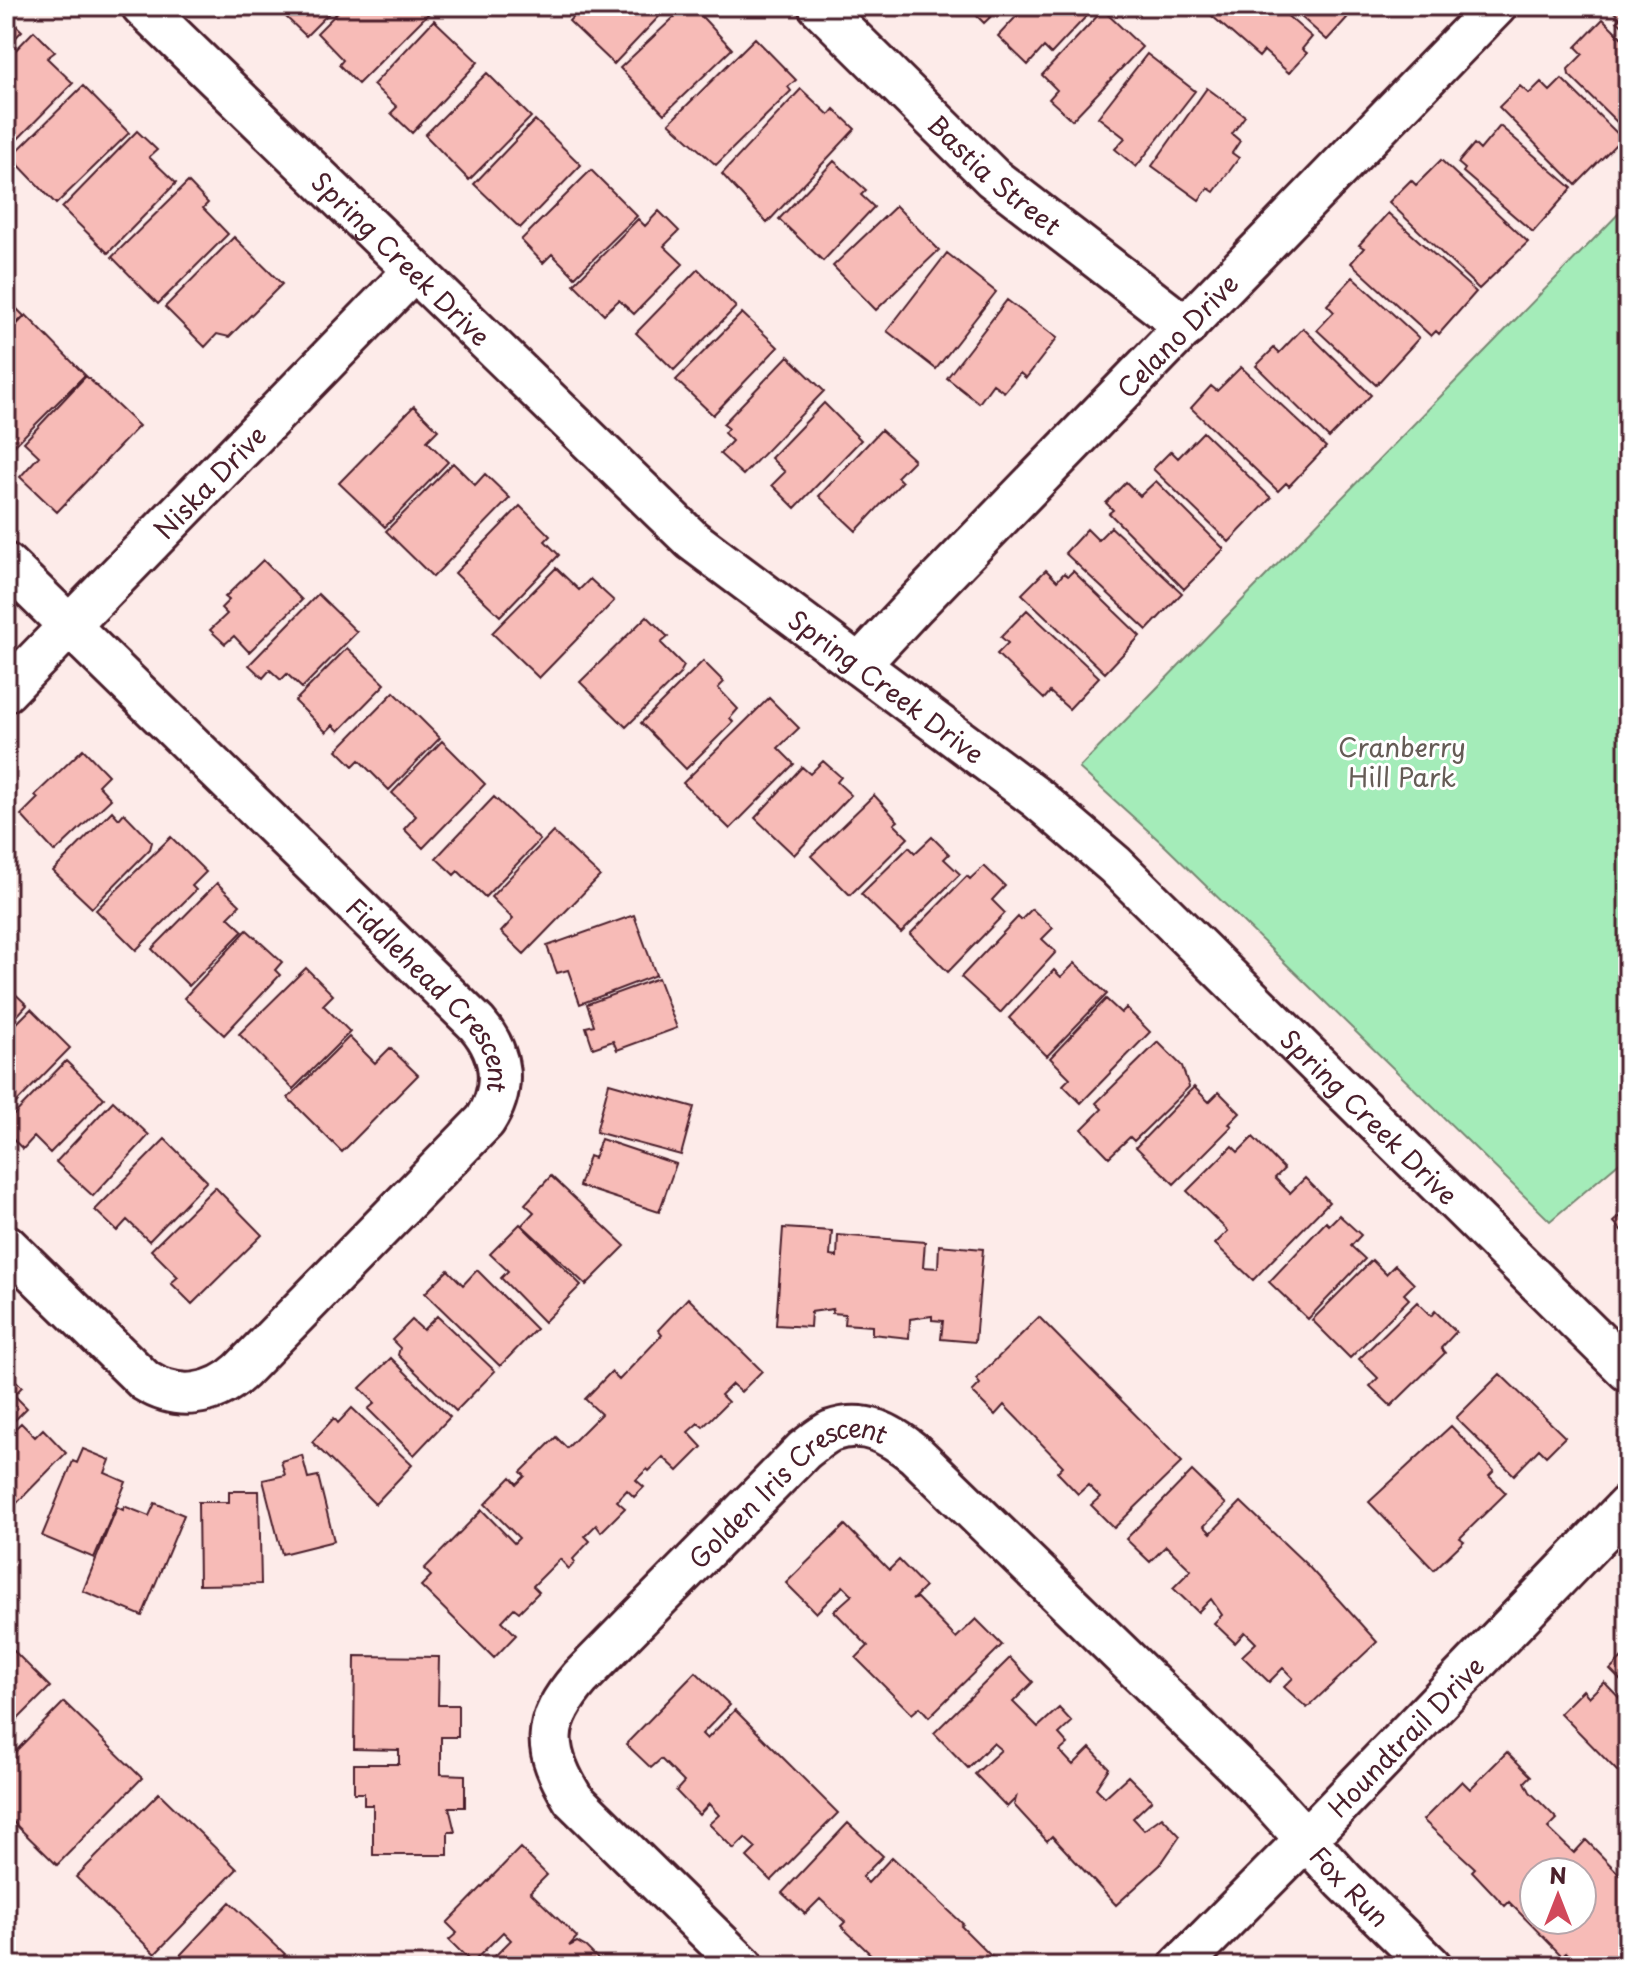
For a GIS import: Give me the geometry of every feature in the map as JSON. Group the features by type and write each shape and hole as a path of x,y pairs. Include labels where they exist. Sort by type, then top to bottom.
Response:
{"street":[{"name":"Spring Creek Drive","path":"142,6 692,540 1038,799 1115,865 1628,1371"},
{"name":"Bastia Street","path":"819,6 993,178 1186,327"},
{"name":"Celano Drive","path":"859,665 1496,6"},
{"name":"Niska Drive","path":"6,691 414,271"},
{"name":"Fiddlehead Crescent","path":"6,564 477,1024 496,1053 500,1086 494,1106 478,1128 241,1371 230,1381 210,1391 180,1394 161,1390 145,1381 6,1245"},
{"name":"Golden Iris Crescent","path":"743,1966 573,1799 551,1755 549,1734 566,1694 580,1678 804,1450 831,1431 865,1427 890,1434 915,1454 1260,1789 1306,1839"},
{"name":"Houndtrail Drive","path":"1180,1966 1628,1505"},
{"name":"Fox Run","path":"1306,1839 1431,1966"}],"green space":[{"name":"Cranberry Hill Park","path":"1628,204 1628,1155 1550,1221 1164,845 1079,768"}],"building":[{"path":"6,6 18,6 7,17 22,31 6,48"},
{"path":"289,6 336,6 306,36 285,16 292,9"},
{"path":"344,6 428,6 432,10 358,84 339,65 343,60 317,33"},
{"path":"582,6 669,6 614,64 569,21"},
{"path":"686,6 692,6 732,49 664,114 620,68"},
{"path":"967,6 1002,6 984,23"},
{"path":"1002,6 1015,6 1008,13"},
{"path":"1026,6 1096,6 1051,54 1044,47 1028,65 998,36"},
{"path":"1218,6 1276,6 1312,37 1302,49 1307,53 1289,73 1264,51 1259,57 1211,15"},
{"path":"1289,6 1343,6 1339,10 1347,18 1327,40"},
{"path":"1615,6 1628,6 1628,31 1617,21 1620,18 1612,10"},
{"path":"1103,10 1142,47 1072,120 1049,99 1057,90 1042,75"},
{"path":"1603,19 1628,44 1628,125 1624,129 1569,75 1568,69 1583,54 1576,47"},
{"path":"434,20 478,62 412,133 391,113 397,107 373,85"},
{"path":"34,31 55,52 47,58 73,83 6,151 6,60"},
{"path":"755,38 796,80 788,87 791,91 716,165 669,123"},
{"path":"1147,54 1195,91 1136,167 1115,149 1125,138 1098,117"},
{"path":"487,73 531,117 469,180 425,135"},
{"path":"1562,79 1622,138 1576,185 1499,107 1520,86 1529,94 1541,82 1550,91"},
{"path":"83,86 129,133 56,204 11,157"},
{"path":"1207,88 1245,116 1232,134 1240,141 1232,153 1239,158 1214,192 1208,188 1199,200 1152,166"},
{"path":"801,89 829,115 834,109 855,129 767,223 722,174"},
{"path":"535,120 581,165 520,228 474,184"},
{"path":"1500,126 1572,188 1533,232 1463,172 1465,169 1458,163 1474,144 1480,150"},
{"path":"137,131 157,150 149,157 176,183 108,253 62,208"},
{"path":"1441,160 1528,242 1479,289 1389,202 1411,180 1416,185"},
{"path":"834,161 866,190 861,195 874,207 823,261 779,219"},
{"path":"591,170 637,216 575,277 552,254 543,263 521,240"},
{"path":"188,182 208,203 203,208 228,234 158,304 112,257"},
{"path":"896,206 939,250 876,310 833,266"},
{"path":"659,211 679,231 664,246 683,264 634,314 619,300 604,314 574,284 638,219 645,226"},
{"path":"1388,213 1476,292 1439,334 1436,331 1431,336 1351,263 1364,248 1359,245"},
{"path":"234,237 282,284 229,337 217,334 205,347 165,307"},
{"path":"947,253 996,292 936,369 887,331"},
{"path":"698,269 736,307 674,370 636,333"},
{"path":"1353,277 1419,338 1376,385 1317,330 1334,312 1327,305"},
{"path":"6,298 24,316 6,334"},
{"path":"1007,300 1057,338 1026,378 1020,373 1004,392 993,384 979,403 947,378"},
{"path":"742,313 778,347 713,415 676,380"},
{"path":"26,315 85,375 6,454 6,336"},
{"path":"1303,328 1371,395 1329,438 1256,366 1274,348 1279,353"},
{"path":"788,356 824,391 743,475 720,454 732,441 724,433 728,428 723,424"},
{"path":"1241,367 1326,447 1289,486 1286,483 1278,491 1191,408 1211,386 1217,391"},
{"path":"86,376 139,426 57,512 20,477 39,456 24,442"},
{"path":"824,403 861,440 795,508 772,485 785,472 771,458"},
{"path":"414,406 438,430 427,441 448,462 385,527 339,483"},
{"path":"881,430 914,460 897,477 902,482 856,531 819,496"},
{"path":"1203,432 1271,498 1229,542 1153,469 1171,451 1178,458"},
{"path":"453,463 475,485 485,474 510,498 433,577 386,531"},
{"path":"1156,481 1224,549 1184,589 1109,513 1113,510 1106,503 1126,482 1140,496"},
{"path":"520,506 550,536 545,541 559,555 500,616 455,573"},
{"path":"1111,527 1182,593 1147,630 1065,553 1087,529 1098,540"},
{"path":"263,560 302,600 249,652 234,636 225,644 210,630 227,614 221,608 229,600 225,597"},
{"path":"556,568 579,590 590,579 614,601 539,678 492,633"},
{"path":"1046,570 1057,581 1064,573 1068,576 1073,571 1140,636 1105,673 1022,594"},
{"path":"318,594 357,632 302,688 287,674 281,680 270,670 263,678 249,665"},
{"path":"1027,610 1099,677 1069,709 1050,692 1044,699 997,654 1008,643 1001,637"},
{"path":"647,616 668,637 661,643 684,666 679,675 626,727 580,682"},
{"path":"347,648 385,684 339,731 333,725 326,732 295,701"},
{"path":"703,661 724,682 718,688 738,709 730,718 733,722 686,769 641,723"},
{"path":"394,692 440,738 389,790 359,760 353,766 337,750"},
{"path":"769,698 799,728 778,748 794,764 730,829 683,783"},
{"path":"442,741 485,784 423,848 404,829 416,816 392,793"},
{"path":"83,749 108,775 98,785 111,799 55,852 21,815 38,798 35,795"},
{"path":"823,761 841,777 837,782 851,795 794,855 755,818 802,767 810,774"},
{"path":"874,795 898,821 894,824 908,838 850,895 811,856"},
{"path":"494,797 540,840 485,897 458,871 454,875 436,858"},
{"path":"112,811 119,819 124,813 152,842 150,849 92,908 53,871"},
{"path":"553,832 600,876 524,954 501,932 513,919 491,897"},
{"path":"171,837 206,872 192,886 196,890 136,950 96,910"},
{"path":"932,837 949,854 944,859 960,874 901,933 861,894 909,847 915,853"},
{"path":"984,866 1005,886 992,900 1005,913 948,972 910,934 967,876 970,879"},
{"path":"217,883 240,905 228,917 243,931 189,986 152,949"},
{"path":"1032,909 1053,928 1042,939 1056,952 1000,1013 961,977 1018,917 1021,920"},
{"path":"634,915 656,975 580,1004 568,970 557,973 547,946"},
{"path":"247,930 282,962 275,970 280,975 224,1035 184,998"},
{"path":"1075,963 1107,994 1047,1056 1009,1018 1054,970 1061,977"},
{"path":"306,968 333,995 323,1005 350,1032 293,1089 239,1034"},
{"path":"658,978 677,1028 617,1050 613,1041 593,1048 586,1027 594,1025 587,1004"},
{"path":"6,985 27,1005 6,1028"},
{"path":"1106,999 1121,1013 1126,1008 1150,1032 1081,1103 1063,1085 1070,1078 1050,1058"},
{"path":"31,1009 70,1048 11,1108 6,1103 6,1034"},
{"path":"349,1037 375,1063 390,1048 418,1075 342,1152 288,1098"},
{"path":"1158,1042 1182,1066 1189,1087 1134,1141 1130,1137 1109,1157 1082,1129 1102,1109 1096,1103"},
{"path":"66,1061 104,1098 50,1153 34,1137 23,1149 6,1133 6,1123"},
{"path":"609,1083 694,1107 681,1155 596,1132"},
{"path":"1194,1087 1209,1102 1219,1092 1240,1113 1229,1124 1232,1126 1174,1184 1136,1147"},
{"path":"113,1101 149,1135 93,1196 56,1162"},
{"path":"1253,1137 1284,1169 1275,1178 1290,1193 1305,1178 1329,1202 1253,1280 1215,1244 1228,1231 1187,1191 1232,1146 1238,1152"},
{"path":"165,1139 207,1181 149,1241 127,1220 117,1231 95,1210"},
{"path":"601,1139 676,1164 659,1212 579,1186 589,1156 594,1158"},
{"path":"551,1176 625,1246 586,1285 522,1225 534,1212 525,1204"},
{"path":"215,1187 262,1235 192,1304 171,1283 178,1277 151,1250"},
{"path":"1628,1209 1628,1238 1614,1222"},
{"path":"1339,1215 1361,1235 1351,1246 1365,1259 1308,1319 1269,1282 1326,1222 1329,1225"},
{"path":"520,1224 581,1285 544,1322 501,1278 508,1271 490,1254"},
{"path":"783,1228 832,1231 830,1256 837,1257 838,1235 925,1242 923,1267 938,1268 939,1245 983,1249 975,1342 941,1339 943,1321 932,1320 932,1316 910,1319 909,1338 872,1334 872,1326 844,1324 845,1314 832,1313 833,1309 811,1312 810,1327 776,1325"},
{"path":"1372,1260 1386,1274 1395,1265 1414,1284 1404,1294 1409,1299 1350,1358 1312,1320"},
{"path":"448,1270 463,1285 477,1270 536,1329 500,1366 425,1293"},
{"path":"688,1298 762,1371 741,1392 732,1384 721,1395 728,1402 703,1427 698,1423 688,1432 702,1447 678,1471 663,1457 649,1471 647,1469 636,1480 644,1487 634,1497 627,1490 617,1501 625,1508 601,1532 596,1525 585,1536 590,1541 573,1559 575,1562 569,1569 560,1559 533,1586 539,1592 519,1612 514,1608 502,1621 516,1635 494,1658 421,1586 431,1576 424,1569 482,1510 514,1543 519,1538 485,1504 511,1477 517,1484 525,1476 521,1472 556,1437 567,1448 601,1414 585,1399 611,1372 619,1380 662,1335 658,1330"},
{"path":"1417,1302 1431,1316 1435,1311 1456,1332 1441,1348 1445,1353 1391,1406 1370,1386 1378,1378 1359,1359"},
{"path":"437,1316 495,1371 456,1411 398,1355 400,1348 392,1340 412,1320 423,1330"},
{"path":"1039,1317 1182,1462 1114,1528 1091,1505 1100,1497 1088,1485 1078,1494 1057,1472 1063,1466 1004,1405 995,1415 972,1392 980,1384 976,1379"},
{"path":"391,1358 450,1417 414,1455 368,1409 375,1403 360,1388"},
{"path":"6,1371 22,1387 14,1395 27,1408 6,1429"},
{"path":"1500,1374 1565,1437 1546,1456 1539,1449 1514,1475 1456,1418"},
{"path":"352,1408 412,1465 375,1504 312,1442 334,1418 338,1423"},
{"path":"21,1423 35,1437 43,1429 66,1453 6,1514 6,1437"},
{"path":"1451,1426 1494,1471 1489,1476 1506,1493 1460,1538 1464,1541 1434,1570 1369,1502"},
{"path":"83,1449 110,1460 105,1473 126,1482 94,1558 42,1536 73,1461 77,1463"},
{"path":"302,1455 308,1478 318,1476 334,1541 282,1554 263,1480 285,1475 281,1461"},
{"path":"1192,1471 1226,1504 1204,1526 1211,1533 1241,1502 1308,1566 1377,1642 1307,1708 1284,1687 1293,1678 1283,1668 1269,1682 1242,1656 1256,1643 1245,1632 1235,1643 1214,1623 1222,1615 1211,1599 1198,1612 1173,1588 1191,1570 1166,1546 1150,1562 1126,1539"},
{"path":"229,1491 259,1491 261,1584 199,1585 198,1502 229,1502"},
{"path":"155,1503 184,1515 142,1616 83,1591 117,1507 123,1510 124,1506 149,1516"},
{"path":"845,1525 889,1570 899,1560 925,1587 912,1600 917,1598 956,1638 976,1619 1002,1645 929,1717 920,1707 912,1714 856,1658 868,1646 834,1611 852,1595 843,1586 816,1613 786,1583"},
{"path":"6,1643 50,1687 6,1731"},
{"path":"1628,1652 1628,1688 1610,1670"},
{"path":"355,1656 439,1657 438,1705 458,1705 458,1737 441,1737 441,1774 465,1775 465,1807 449,1807 455,1832 448,1832 448,1855 373,1855 373,1805 364,1805 364,1793 354,1793 354,1764 399,1764 399,1750 354,1749"},
{"path":"1010,1658 1033,1682 1013,1702 1038,1727 1059,1708 1072,1722 1059,1734 1068,1744 1060,1751 1073,1765 1090,1748 1109,1768 1096,1788 1105,1797 1128,1776 1152,1800 1133,1818 1144,1830 1162,1817 1180,1836 1160,1865 1116,1905 1052,1836 1047,1841 1014,1805 1016,1798 1007,1807 975,1774 1001,1750 993,1743 968,1768 934,1733"},
{"path":"696,1672 730,1705 702,1734 707,1739 735,1710 838,1813 771,1881 747,1857 756,1848 745,1838 734,1849 709,1824 719,1815 709,1804 699,1815 676,1791 684,1782 661,1759 651,1768 626,1744"},
{"path":"1604,1682 1628,1707 1628,1768 1621,1775 1560,1713 1583,1690 1589,1697"},
{"path":"64,1702 142,1778 57,1865 6,1815 6,1761"},
{"path":"1507,1752 1531,1776 1525,1782 1530,1792 1557,1819 1548,1828 1574,1853 1586,1840 1628,1883 1628,1966 1580,1966 1566,1952 1562,1956 1542,1936 1598,1936 1598,1856 1518,1856 1518,1911 1509,1902 1505,1906 1472,1871 1475,1868 1423,1820 1462,1781 1470,1789"},
{"path":"159,1793 237,1869 155,1954 76,1877"},
{"path":"848,1823 883,1856 862,1877 868,1883 892,1857 963,1924 961,1926 1001,1966 883,1966 841,1926 845,1922 820,1899 805,1914 782,1893"},
{"path":"520,1848 547,1875 530,1892 577,1937 569,1946 577,1942 586,1947 605,1966 485,1966 511,1940 503,1932 472,1963 449,1940 457,1933 447,1923"},
{"path":"230,1902 285,1954 274,1966 170,1966"}]}
